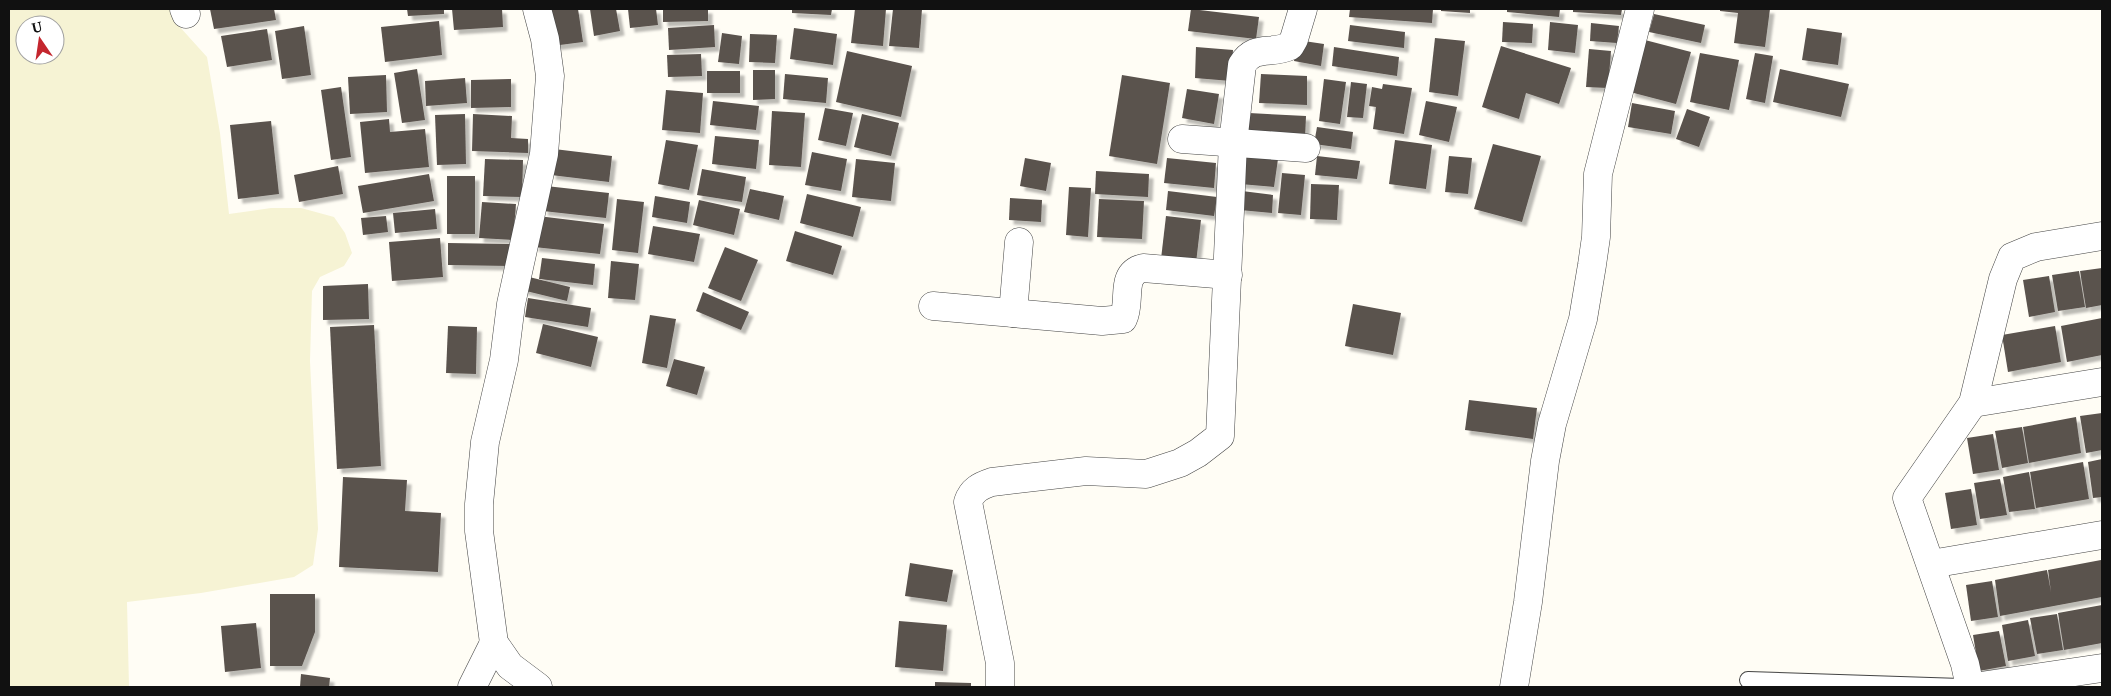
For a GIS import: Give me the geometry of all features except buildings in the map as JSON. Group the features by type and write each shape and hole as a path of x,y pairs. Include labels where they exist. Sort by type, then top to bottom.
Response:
{"street":[{"path":"537,9 545,39 550,76 544,154 511,304 504,360 485,442 478,504 479,531 494,643 510,666 538,687"},
{"path":"1000,687 1000,663 968,502 971,494 979,487 992,482 1086,471 1146,474 1180,463 1198,453 1220,436 1234,143 1242,65 1247,56 1261,50 1277,51 1290,46 1294,39 1302,9"},
{"path":"1514,687 1528,602 1545,461 1552,424 1583,319 1592,265 1596,237 1598,174 1640,9"},
{"path":"1182,139 1306,148"},
{"path":"2102,236 2036,247 2012,257 2003,279 1973,402 1907,498 1972,687 2102,668"},
{"path":"1013,313 1020,242"},
{"path":"933,306 1102,321 1123,319 1127,311 1128,278 1134,270 1143,268 1228,275"},
{"path":"1973,402 2102,382"},
{"path":"1931,564 2102,535"},
{"path":"472,687 494,643"}],"lane":[{"path":"1748,680 1960,687"}],"shaded area":[{"path":"9,9 175,9 179,26 207,57 220,133 229,214 271,208 301,208 334,217 345,233 352,253 344,266 320,277 312,291 310,361 318,529 313,565 294,577 201,593 127,602 129,687 9,687"}]}
